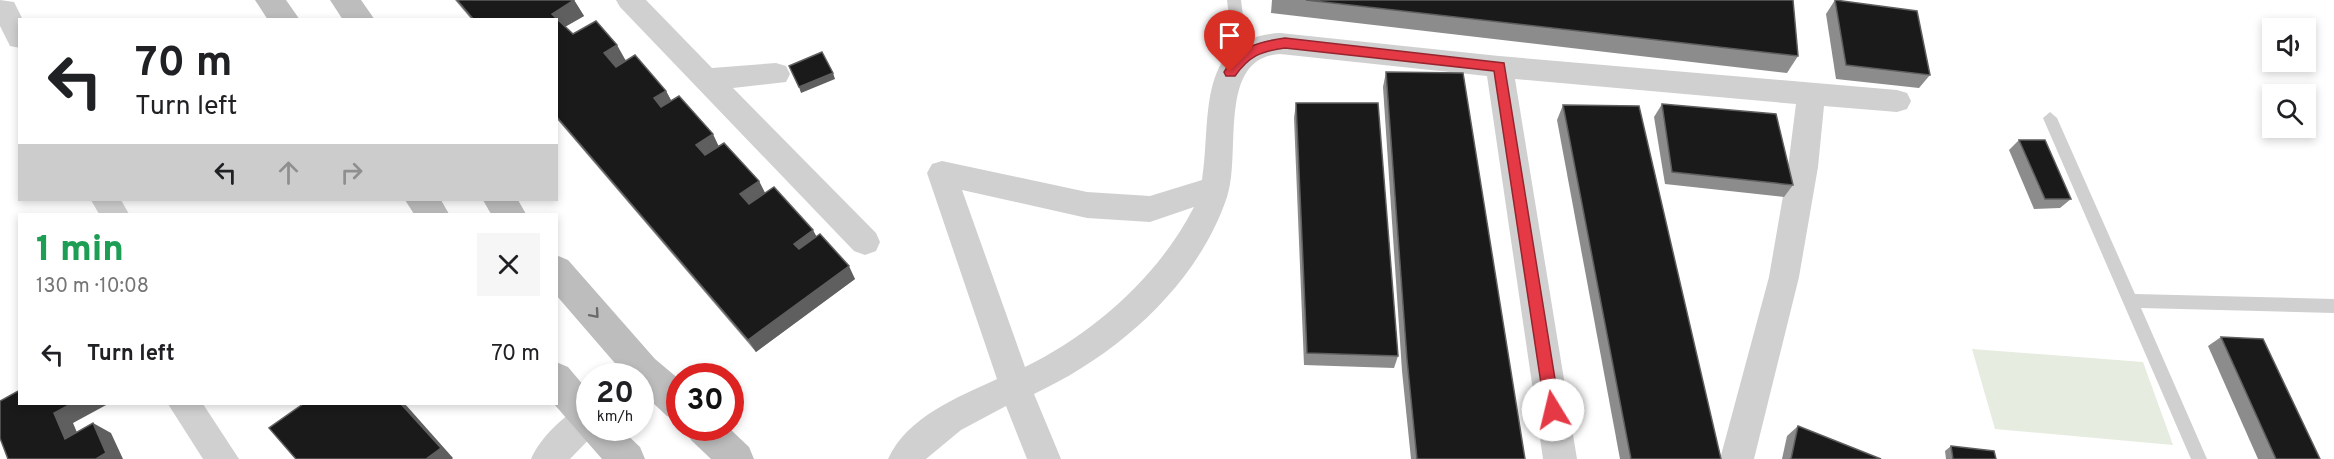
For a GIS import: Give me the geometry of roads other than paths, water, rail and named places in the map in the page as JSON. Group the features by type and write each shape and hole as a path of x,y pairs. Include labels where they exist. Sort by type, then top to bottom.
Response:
{"main road":[{"path":"270,0 284,18"},
{"path":"345,0 358,18"},
{"path":"422,201 432,213"},
{"path":"500,201 509,213"},
{"path":"558,272 643,370 666,391"},
{"path":"558,381 576,403"},
{"path":"609,441 627,459"},
{"path":"717,441 736,459"}],"street":[{"path":"639,1 706,79 865,242"},
{"path":"4,8 18,34"},
{"path":"905,459 934,428 1074,356 1105,335 1144,301 1166,274 1204,219 1215,188 1220,108 1230,72 1241,57 1259,46 1285,43 1499,67 1897,101"},
{"path":"1499,67 1560,459"},
{"path":"706,79 776,74"},
{"path":"1737,459 1784,277 1803,167 1811,93"},
{"path":"1044,459 1029,429 942,173 1087,206 1150,209 1215,188"},
{"path":"185,405 222,459"},
{"path":"548,459 576,435"}],"lane":[{"path":"1234,0 1241,57"},
{"path":"2050,118 2199,459"},
{"path":"2130,301 2334,306"}]}
